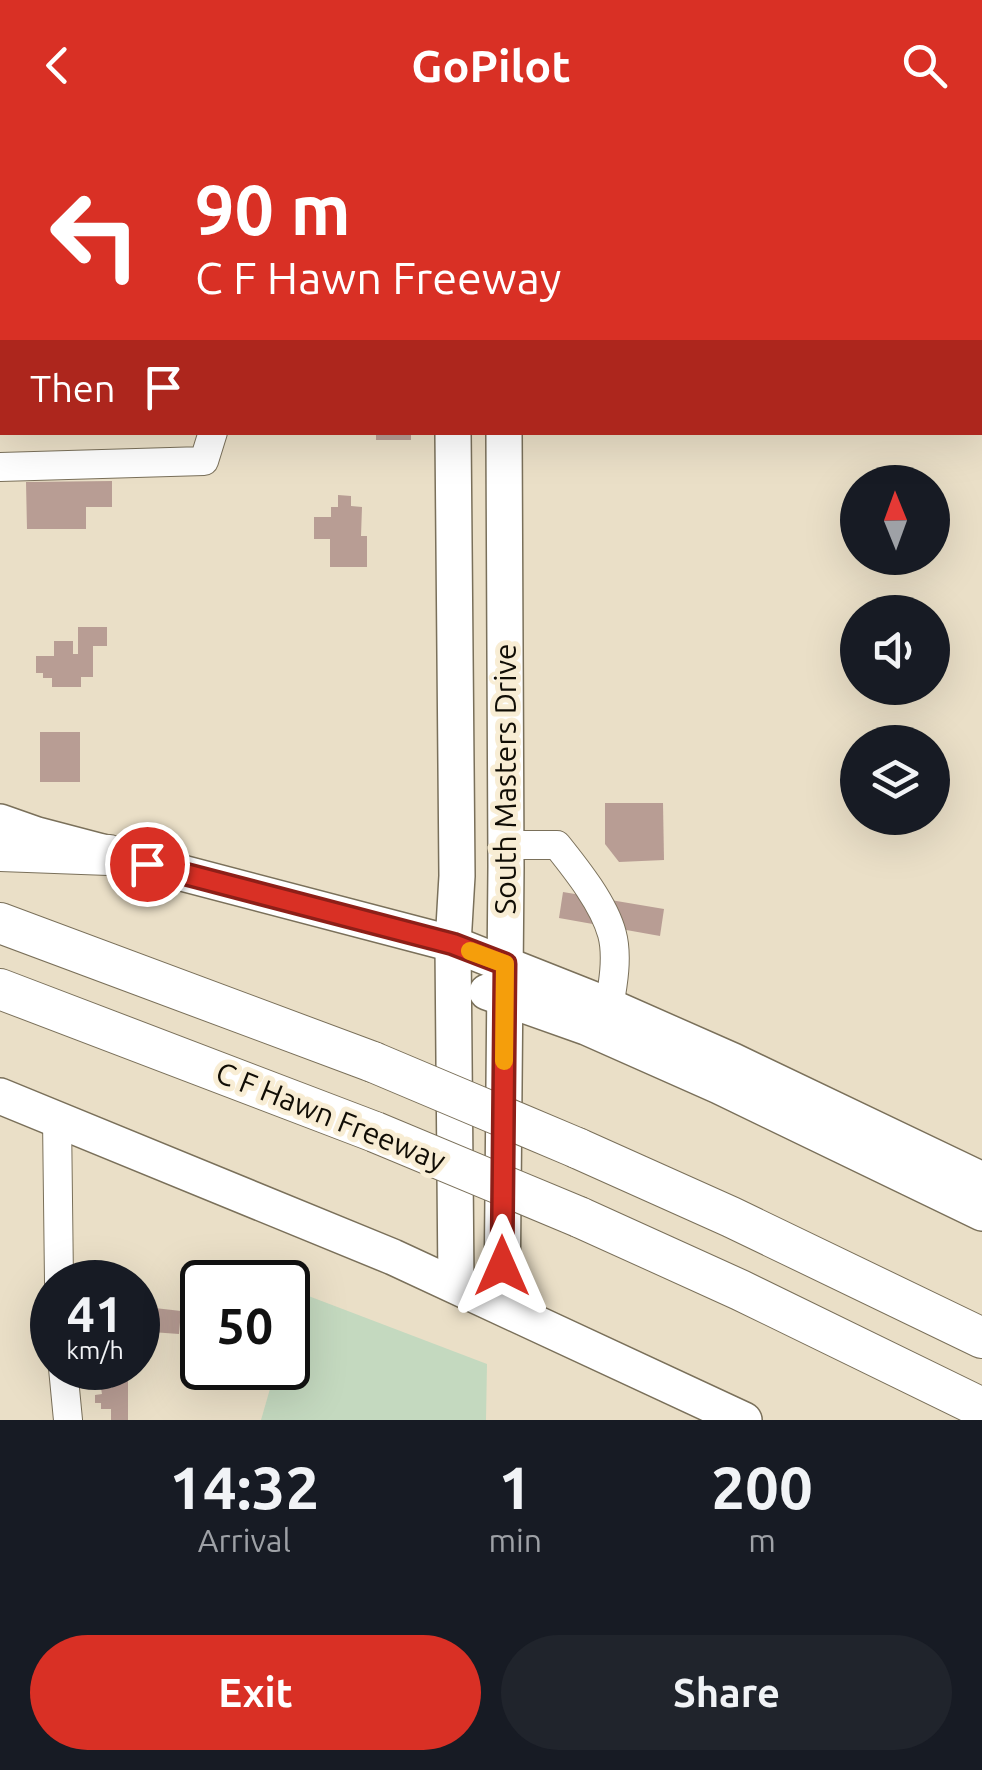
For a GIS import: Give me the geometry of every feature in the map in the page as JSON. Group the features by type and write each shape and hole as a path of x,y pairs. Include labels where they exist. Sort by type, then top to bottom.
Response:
{"highway":[{"path":"0,852 109,854"},
{"path":"0,923 373,1062 577,1148 982,1338"},
{"name":"C F Hawn Freeway","path":"0,990 375,1132 579,1217 982,1408"}],"main road":[{"name":"South Masters Drive","path":"452,435 456,1284"},
{"name":"South Masters Drive","path":"502,1305 504,435"},
{"path":"0,822 453,961 505,982 586,1028 703,1079 982,1213"},
{"path":"505,982 609,1007 888,1133 982,1180"},
{"path":"0,1096 456,1284 744,1420"}],"street":[{"path":"0,467 204,461 212,435"},
{"path":"506,845 558,845 584,878 612,935 614,978 609,1007"},
{"path":"57,1118 59,1260"},
{"path":"65,1390 68,1420"}],"green space":[{"path":"310,1297 487,1364 486,1420 261,1420 270,1390 310,1390"}],"building":[{"path":"376,435 411,435 411,440 376,440"},
{"path":"112,481 112,507 86,507 86,529 27,529 26,482"},
{"path":"338,495 351,496 351,506 362,507 361,536 367,536 367,567 330,567 330,539 314,539 314,517 331,517 331,507 338,507"},
{"path":"78,627 107,627 107,646 93,646 93,677 81,677 81,687 52,687 52,678 36,673 36,656 54,656 54,641 73,641 73,654 78,654"},
{"path":"40,732 80,732 80,782 40,782"},
{"path":"605,803 663,803 664,860 619,862 605,844"},
{"path":"563,892 664,909 660,936 559,918"},
{"path":"160,1309 180,1311 179,1334 160,1333"},
{"path":"101,1390 128,1390 128,1420 111,1420 111,1409 101,1409 101,1403 95,1403 95,1395 102,1394"}],"slow traffic":[{"path":"470,951 505,964 504,1061"}],"route":[{"path":"147,864 453,944 505,964 502,1266"}]}
